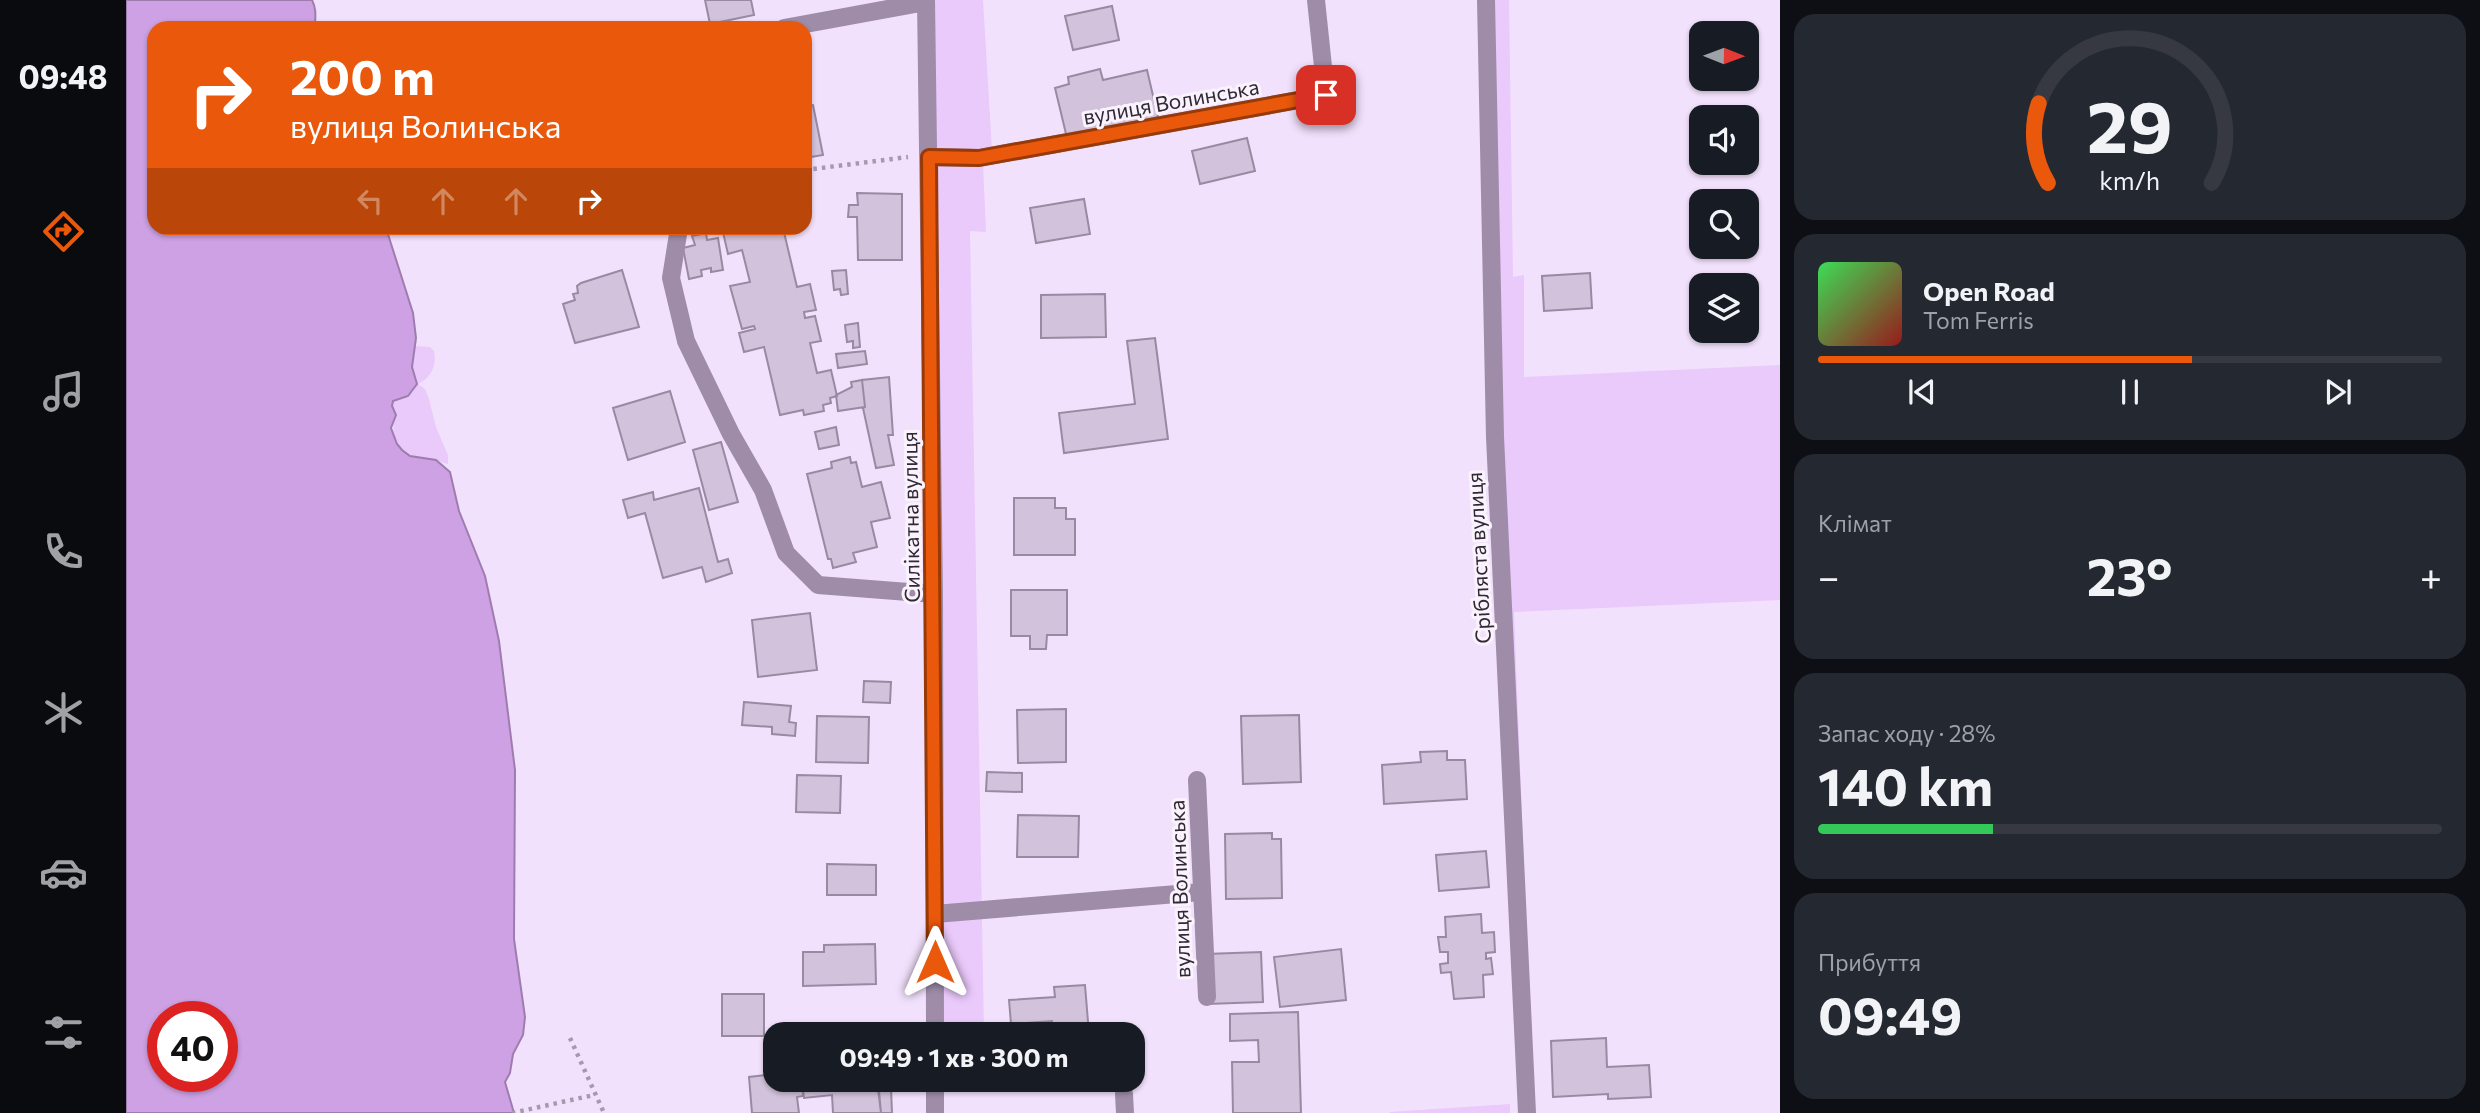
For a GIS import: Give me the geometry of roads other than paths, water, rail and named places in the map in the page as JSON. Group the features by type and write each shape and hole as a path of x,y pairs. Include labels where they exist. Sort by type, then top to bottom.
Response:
{"street":[{"name":"вулиця Волинська","path":"929,157 979,158 1326,95 1316,0"},
{"name":"Срібляста вулиця","path":"1486,0 1495,437 1527,1113"},
{"name":"Силікатна вулиця","path":"926,1 934,594 935,1022"},
{"path":"812,23 926,1"},
{"path":"677,235 671,278 686,341 731,434 763,490 786,553 818,585 934,594"},
{"name":"вулиця Волинська","path":"1197,780 1207,997"},
{"path":"935,914 1201,892"},
{"path":"935,1092 935,1113"},
{"path":"1124,1094 1125,1113"}]}
